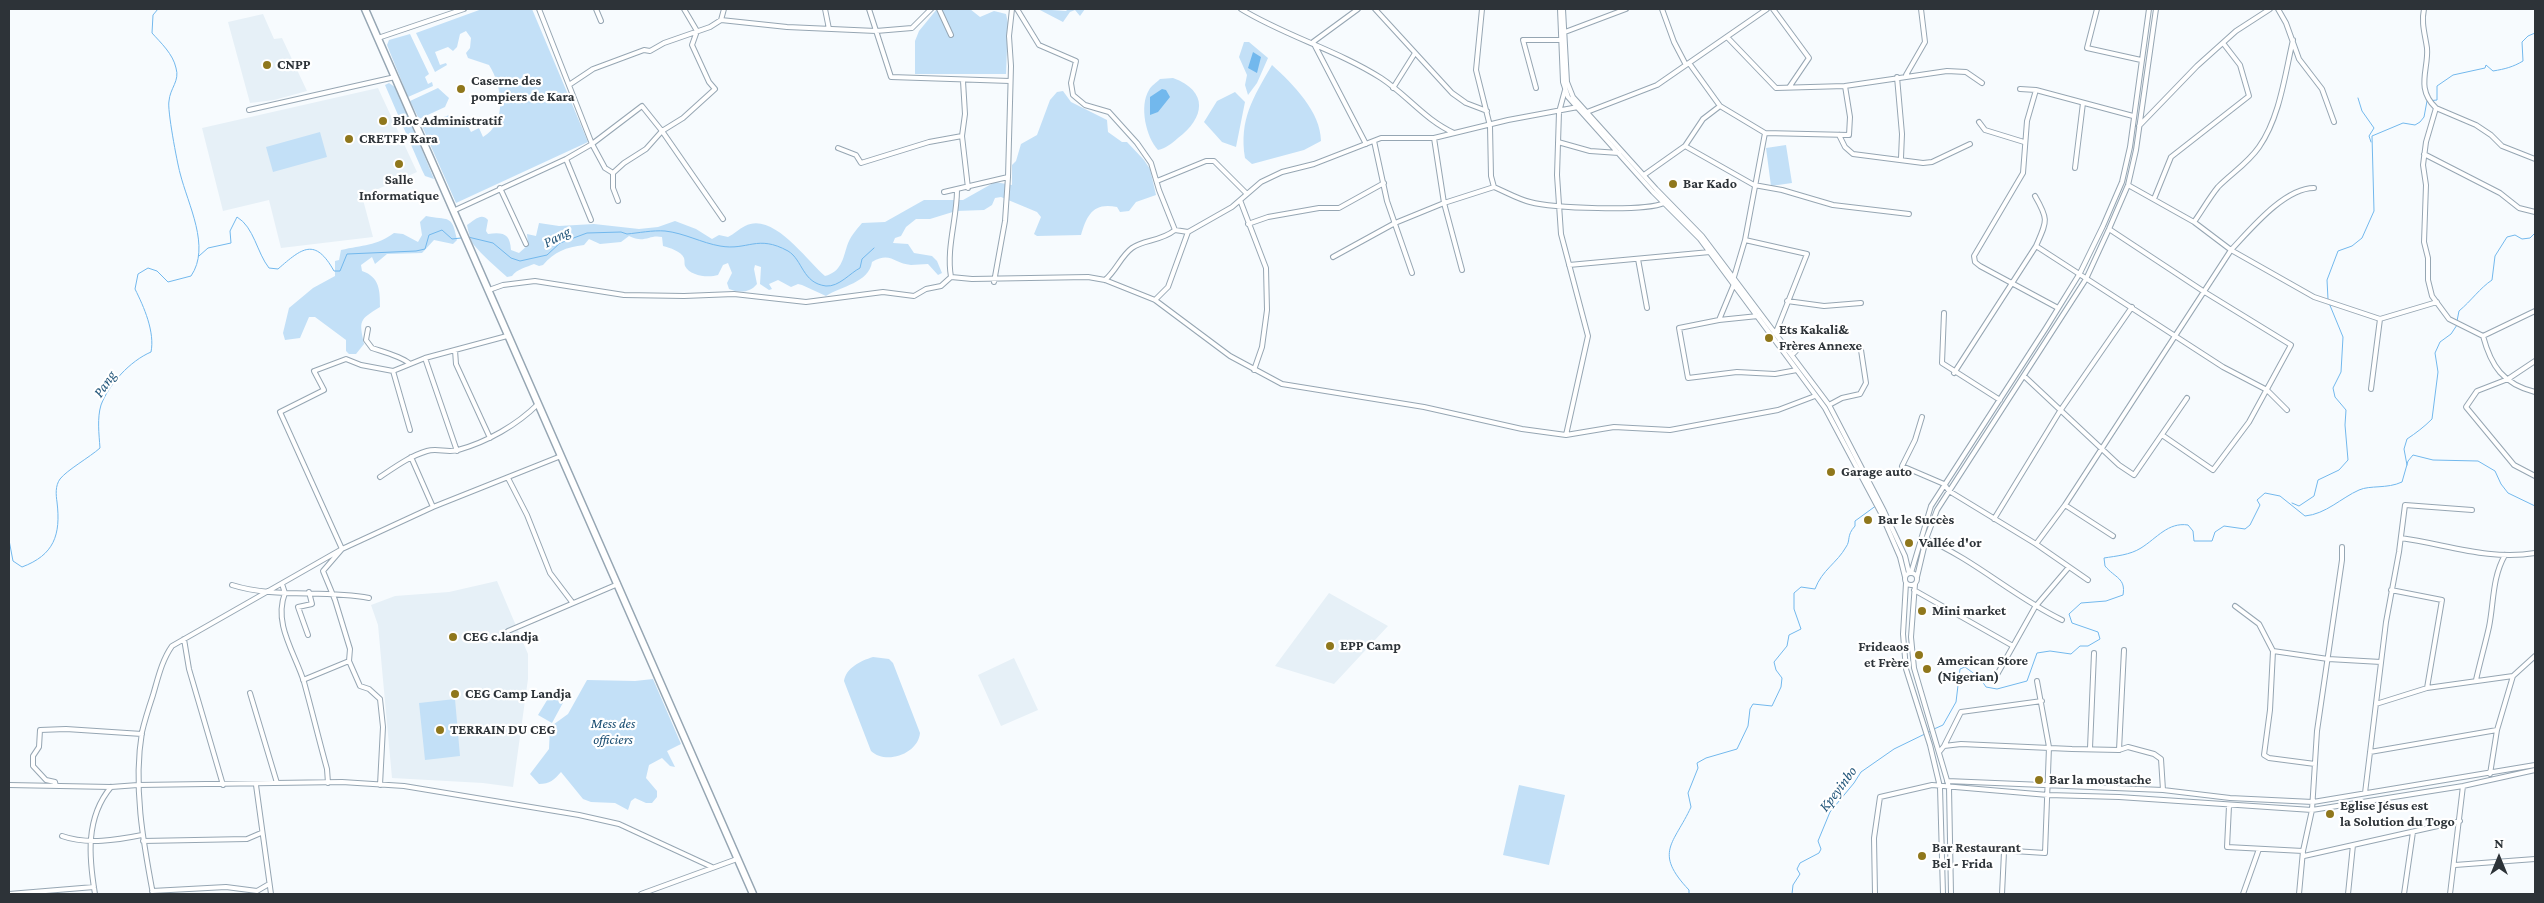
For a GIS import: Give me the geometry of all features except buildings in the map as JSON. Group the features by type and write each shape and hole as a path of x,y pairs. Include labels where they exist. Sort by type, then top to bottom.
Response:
{"highway":[{"path":"365,9 753,894"}],"street":[{"path":"378,38 464,9"},
{"path":"539,9 592,144 605,168 613,173"},
{"path":"596,9 601,20"},
{"path":"684,9 697,31"},
{"path":"569,85 593,69 644,50 650,51 697,31 710,28 721,20 724,9"},
{"path":"825,9 829,29"},
{"path":"869,9 891,77 963,81 1010,81"},
{"path":"721,20 780,27 876,31 912,28 931,9"},
{"path":"939,9 951,35"},
{"path":"994,280 1005,221 1008,177 1009,36 1012,9"},
{"path":"1017,9 1039,44 1076,61 1071,83 1073,95 1085,105 1110,112 1151,163 1175,230"},
{"path":"1241,9 1254,17 1313,42 1362,67 1394,88 1430,121 1455,134"},
{"path":"1313,42 1358,9"},
{"path":"1375,9 1452,94 1466,103 1487,111"},
{"path":"1482,9 1476,70 1490,126 1491,176 1494,187"},
{"path":"1562,9 1567,82 1578,107 1586,112 1702,236 1829,405 1905,556 1910,573 1917,577"},
{"path":"1562,9 1562,82 1565,90 1619,153 1710,252 1825,408 1878,504 1900,556 1905,577 1903,634 1906,669 1930,745 1940,787 1943,894"},
{"path":"1565,32 1619,10 1626,9"},
{"path":"1662,9 1674,42 1687,64 1720,106 1765,133 1849,135 1849,112 1844,86"},
{"path":"1586,112 1657,85 1767,9"},
{"path":"1773,9 1809,58 1790,86"},
{"path":"1906,75 1925,42 1921,9"},
{"path":"2097,9 2087,48 2141,60"},
{"path":"1905,577 1910,573 1931,506 2080,273 2122,182 2130,147 2149,9"},
{"path":"1951,894 1949,787 1938,742 1914,668 1911,637 1915,584 1926,539 1937,510 2086,279 2128,185 2139,126 2156,9"},
{"path":"2139,126 2190,72 2236,31 2270,9"},
{"path":"2278,9 2293,40 2299,59 2322,89 2334,122"},
{"path":"2424,9 2422,22 2427,50 2423,77 2427,95 2436,108 2476,125 2491,135 2502,146 2535,159"},
{"path":"618,201 613,188 613,173 624,163 646,149 662,131 683,118 715,89 708,82 692,45 697,31"},
{"path":"1727,36 1776,88 1790,86 1844,86 1896,76 1956,71 1966,72 1982,83"},
{"path":"1536,88 1523,40 1561,40"},
{"path":"2194,222 2218,188 2245,164 2260,146 2269,129 2280,94 2293,40"},
{"path":"1313,42 1366,144"},
{"path":"2154,199 2171,157 2249,96 2240,65 2223,43"},
{"path":"1394,88 1415,52"},
{"path":"1896,76 1902,134 1901,158"},
{"path":"249,110 395,77"},
{"path":"963,81 965,114 962,136 968,188"},
{"path":"2020,89 2036,90 2133,116"},
{"path":"1565,90 1559,112 1559,207 1568,265 1588,336 1566,435"},
{"path":"2036,90 2029,112 2024,142 2023,173 1974,256 1975,262 2058,308"},
{"path":"2075,168 2083,103"},
{"path":"453,210 566,159 592,144 642,106 662,131 724,219"},
{"path":"1644,175 1685,146 1703,119 1720,106"},
{"path":"1155,300 1168,287 1188,232 1240,200 1262,182 1282,172 1314,164 1374,141 1394,137 1434,138 1578,107"},
{"path":"2436,108 2424,154 2424,242 2428,258 2428,280 2437,302 2449,318 2483,336 2489,358 2497,372 2524,389 2535,392"},
{"path":"1980,122 1985,130 2024,142"},
{"path":"1734,277 1745,240 1765,133"},
{"path":"1839,135 1845,148 1853,154 1901,158 1923,163 1932,162 1970,144"},
{"path":"838,148 856,155 861,163 930,142 962,136"},
{"path":"1434,138 1444,203 1462,270"},
{"path":"1374,141 1395,223 1412,273"},
{"path":"1558,142 1590,151 1619,153"},
{"path":"1685,146 1754,185 1782,190 1833,205 1910,214"},
{"path":"2424,154 2500,193 2519,208 2535,212"},
{"path":"566,159 591,220"},
{"path":"1157,180 1206,160 1214,161 1247,194"},
{"path":"944,192 968,188 1008,177"},
{"path":"1248,224 1268,217 1319,208 1339,208 1384,183"},
{"path":"2128,185 2194,222 2231,250 2314,296 2380,319 2437,302"},
{"path":"1333,257 1395,223 1444,203 1494,187 1528,202 1559,207 1646,208 1664,203"},
{"path":"500,188 526,244"},
{"path":"2036,544 2065,505 2101,448 2124,417 2175,334 2231,250 2261,218 2304,188 2314,188"},
{"path":"951,277 950,243 957,206 957,190"},
{"path":"1954,373 2036,246 2047,220 2035,196"},
{"path":"1240,200 1266,268 1267,310 1262,347 1254,370"},
{"path":"2109,229 2203,292 2291,346 2248,422 2213,470 2162,435"},
{"path":"1175,230 1188,232"},
{"path":"1105,280 1114,273 1133,247 1166,238 1175,230"},
{"path":"1745,240 1807,254 1776,332"},
{"path":"2036,246 2175,334 2223,367 2267,390 2287,410"},
{"path":"1568,265 1710,252"},
{"path":"1638,259 1646,308"},
{"path":"489,290 503,285 535,281 624,295 684,296 734,294 806,302 883,292 914,296 926,289 941,286 951,277 994,280 1088,277 1105,280 1155,300 1200,336 1254,370 1282,384 1352,394 1495,422 1522,430 1566,435 1614,428 1670,430 1778,410 1815,396"},
{"path":"1719,320 1734,284"},
{"path":"1787,301 1824,306 1861,303"},
{"path":"1994,519 2060,411 2132,307"},
{"path":"2483,336 2535,311"},
{"path":"1944,313 1940,358 1944,367 2000,400"},
{"path":"1758,316 1719,320 1679,328 1688,378 1737,372 1775,374 1797,370"},
{"path":"2372,389 2380,319"},
{"path":"368,330 366,340 372,348 385,350 394,357 401,357 409,363"},
{"path":"342,550 280,412 324,390 314,371 346,359 361,365 392,371 425,358 507,336"},
{"path":"1792,355 1799,348 1812,346"},
{"path":"456,350 456,364 490,438"},
{"path":"1829,405 1842,398 1860,394 1866,383 1861,350"},
{"path":"425,358 456,451"},
{"path":"2535,361 2508,378 2477,391 2466,407 2514,465 2535,476"},
{"path":"392,371 410,430"},
{"path":"2024,376 2101,448 2134,475 2187,398"},
{"path":"380,477 411,457 430,450 456,451 490,438 524,418 538,404"},
{"path":"1922,417 1915,440 1902,466 1944,484 1949,491 2036,544 2088,580"},
{"path":"269,884 257,891 226,887 152,893 142,835 138,785 142,734 165,655 172,646 342,550 433,507 561,456"},
{"path":"411,457 433,507"},
{"path":"508,478 527,515 550,573 572,602"},
{"path":"2065,505 2113,536"},
{"path":"2365,793 2391,590 2405,505 2472,510"},
{"path":"2401,538 2442,544 2466,551 2505,555 2535,552"},
{"path":"1926,539 1952,550 2035,607 2062,620"},
{"path":"2299,894 2304,856 2302,851 2313,802 2317,731 2342,560 2342,547"},
{"path":"342,550 323,571 332,592 350,650 349,661 360,686 369,689 380,699 383,736 380,785"},
{"path":"2476,680 2489,628 2495,578 2505,555"},
{"path":"1994,680 2035,607 2068,567"},
{"path":"1906,583 1915,584"},
{"path":"282,584 285,593 281,604 285,633 303,680 327,769 328,782"},
{"path":"508,630 618,584"},
{"path":"232,585 258,591 271,590 285,593 332,592 370,598"},
{"path":"1914,590 2013,646"},
{"path":"2391,590 2442,600 2427,688"},
{"path":"308,635 298,607 312,604 309,592"},
{"path":"2235,606 2259,624 2273,651 2270,710 2264,755 2269,758 2315,764"},
{"path":"184,639 189,669 223,784"},
{"path":"2119,750 2124,650"},
{"path":"2273,651 2328,659 2381,662"},
{"path":"2090,748 2094,653"},
{"path":"2490,774 2497,730 2513,676 2535,656"},
{"path":"303,680 349,661"},
{"path":"2376,704 2427,688 2513,676"},
{"path":"1951,847 2004,852 2045,853 2049,747 2037,682"},
{"path":"250,693 277,783"},
{"path":"1940,751 1961,712 2042,702"},
{"path":"56,786 55,782 46,780 33,766 34,756 39,747 40,730 66,729 142,734"},
{"path":"2370,752 2497,730"},
{"path":"1944,746 1962,744 2119,750 2128,747 2144,750 2162,759 2163,790"},
{"path":"1947,781 2163,790 2230,798 2313,802 2535,765"},
{"path":"1875,894 1874,838 1880,797 1932,785 2048,795 2119,797 2230,806 2312,810 2463,786 2535,770"},
{"path":"9,785 111,787 328,782 404,786 532,807 619,824 712,867"},
{"path":"256,785 271,894"},
{"path":"2450,894 2463,786"},
{"path":"95,894 90,840 96,815 104,795 111,787"},
{"path":"2230,806 2227,847 2302,851"},
{"path":"2304,856 2460,821"},
{"path":"2404,894 2413,832"},
{"path":"143,841 247,839 262,833"},
{"path":"62,836 90,840 120,839 142,835"},
{"path":"2348,894 2353,845"},
{"path":"2243,894 2259,849"},
{"path":"2002,894 2004,852"},
{"path":"641,894 737,859"},
{"path":"2454,866 2535,859"},
{"path":"9,894 94,887"}],"shaded area":[{"name":"CNPP","path":"263,14 274,39 282,38 307,91 274,100 250,103 228,22"},
{"path":"378,88 417,172 362,196 373,237 281,248 269,200 223,211 202,128"},
{"name":"CEG Camp Landja","path":"497,581 528,654 528,679 513,787 483,783 392,778 378,625 371,605 395,596 449,592"},
{"name":"EPP Camp","path":"1329,593 1388,626 1334,684 1275,666"},
{"path":"1014,658 1038,710 1001,726 978,675"}],"green space":[{"path":"482,9 532,9 588,142 456,203 422,126 449,115 466,122 471,132 479,128 483,137 491,131 499,113 500,103 497,83 489,65 468,58 466,53 470,48 471,38 466,31 460,34 457,47 453,51 448,47 435,52 440,65 446,63 447,65 435,72 416,33"},
{"path":"937,9 970,9 980,17 994,11 1006,14 1008,23 1006,74 915,74 915,41 919,31"},
{"path":"1038,9 1066,11 1068,9 1085,9 1080,16 1075,10 1070,12 1063,22"},
{"path":"410,34 429,74 425,77 428,84 432,82 433,86 408,97 387,45 389,40"},
{"path":"1244,42 1249,42 1268,58 1257,83 1248,95 1245,85 1247,75 1239,57"},
{"path":"1272,65 1297,90 1311,109 1320,130 1321,141 1304,150 1252,164 1245,158 1244,132 1246,120 1249,109"},
{"path":"1173,78 1185,83 1198,97 1198,114 1187,130 1168,146 1158,150 1147,130 1144,104 1150,89 1160,79"},
{"path":"389,83 395,87 400,97 434,179 425,176 422,170 385,85"},
{"path":"438,88 449,98 445,107 419,119 410,101"},
{"path":"1063,91 1071,102 1107,120 1108,132 1122,142 1127,142 1144,160 1150,169 1156,195 1136,202 1129,211 1120,212 1117,207 1109,206 1097,208 1086,221 1081,235 1037,236 1034,234 1041,217 1037,212 1001,197 995,198 992,205 984,210 956,211 930,219 916,219 906,227 901,236 895,238 893,243 908,244 914,253 932,256 937,261 942,273 938,275 928,264 911,265 888,258 878,259 872,262 866,275 854,283 826,296 802,285 798,284 791,287 778,280 769,284 772,289 769,290 760,284 761,267 755,265 757,284 748,291 737,291 729,289 727,283 732,273 728,263 723,265 718,275 695,274 687,269 684,258 680,253 663,246 662,237 639,239 629,236 621,242 600,244 589,239 584,245 556,253 543,265 534,264 507,277 473,244 467,225 480,217 485,218 488,220 486,231 488,234 498,233 505,235 508,237 511,250 519,253 528,245 527,234 536,236 539,223 559,226 594,224 639,229 658,227 675,221 696,229 712,239 719,235 728,237 745,226 756,223 767,225 778,231 825,276 838,268 850,240 862,223 885,222 924,200 963,200 995,182 1012,185 1012,165 1016,161 1021,144 1037,135 1050,100 1057,92"},
{"path":"1235,92 1245,102 1236,147 1222,142 1204,122 1217,101"},
{"path":"320,132 327,157 273,172 266,147"},
{"path":"1786,145 1792,183 1771,186 1766,148"},
{"path":"426,216 451,222 457,240 453,244 434,240 422,253 387,254 375,264 372,257 361,265 362,271 372,277 378,285 380,307 362,321 361,330 364,344 356,354 349,354 346,351 346,340 315,317 309,317 300,338 285,340 283,333 289,308 313,288 335,276 335,261 339,260 341,250 375,243 394,233 403,234 418,242 422,235 420,222"},
{"path":"873,657 889,659 893,663 920,733 914,747 908,752 893,757 877,755 871,751 844,681 845,676 854,666"},
{"name":"Mess des officiers","path":"653,679 681,744 667,751 675,767 670,766 662,758 649,765 646,778 657,791 657,797 652,803 646,803 635,798 631,801 628,810 615,803 591,802 583,799 561,772 551,781 543,784 539,784 530,774 549,749 550,727 568,714 587,680 635,681"},
{"path":"552,692 565,699 552,723 538,715"},
{"name":"TERRAIN DU CEG","path":"455,699 460,756 425,760 419,703"},
{"path":"1519,785 1565,795 1549,865 1503,855"}],"water":[{"path":"1253,52 1261,57 1257,73 1248,68"},
{"path":"1162,89 1166,90 1170,97 1158,112 1150,115 1150,97"}],"waterway":[{"name":"Pang","path":"9,540 13,561 22,567 33,562 48,550 53,542 58,524 56,493 58,482 100,448 99,415 101,405 109,389 128,367 151,352 150,328 135,289 138,274 148,268 157,271 168,282 191,276 197,265 199,252 196,226 179,167 169,114 169,101 177,73 169,53 152,33 153,15 158,9"},
{"path":"2328,299 2327,280 2338,251 2352,246 2362,238 2374,211 2372,136 2403,123 2415,125 2420,122 2424,117 2427,101 2437,100 2437,86 2453,75 2485,68 2486,65 2493,71 2523,61 2522,42 2528,36 2535,33"},
{"path":"2358,98 2362,111 2374,128 2369,136 2371,142"},
{"name":"Pang","path":"199,256 208,248 231,243 230,231 237,217 247,227 269,268 278,269 301,251 308,249 321,253 334,271 340,271 347,254 425,249 429,235 442,230 452,239 461,238"},
{"name":"Pang","path":"468,237 493,243 511,258 520,261 547,255 560,243 587,233 621,232 627,234 665,231 720,246 768,244 788,251 812,281 826,286 840,282 860,268 862,259 874,248"},
{"path":"2457,321 2459,311 2492,280 2495,256 2507,237 2515,235 2522,239 2530,238 2535,233"},
{"path":"2292,503 2299,506 2314,496 2318,480 2339,470 2348,460 2345,425 2346,410 2335,397 2333,388 2341,372 2343,337 2329,303"},
{"path":"2407,465 2404,449 2407,439 2432,419 2438,372 2435,353 2440,342 2451,334 2457,325"},
{"path":"1934,729 1943,725 1956,702 1960,669 1965,667 1980,678 1986,687 1997,689 2027,681 2037,653 2050,651 2071,654 2080,646 2088,646 2100,639 2098,632 2072,623 2069,614 2081,603 2106,601 2123,595 2123,585 2105,566 2104,558 2123,555 2137,550 2174,526 2188,525 2193,531 2194,541 2212,541 2215,532 2224,526 2245,529 2250,525 2260,505 2257,500 2265,493 2280,496 2305,516 2313,515 2359,490 2390,486 2402,482 2408,461 2413,455 2433,460 2478,461 2495,471 2508,493 2535,506"},
{"path":"1689,894 1689,890 1678,877 1669,857 1673,840 1691,807 1688,793 1698,768 1697,763 1706,758 1737,749 1748,726 1750,709 1753,704 1772,706 1781,687 1782,678 1776,670 1774,662 1787,646 1789,635 1801,629 1794,609 1794,593 1801,587 1815,589 1818,582 1846,547 1850,533 1855,526 1855,521 1877,505"},
{"name":"Kpeyinbo","path":"1792,894 1793,885 1800,874 1797,869 1800,863 1819,853 1821,849 1818,841 1830,812 1861,772 1894,749 1931,731"}],"place":[{"name":"CNPP","path":"267,65"},
{"name":"Caserne des pompiers de Kara","path":"461,89"},
{"name":"Bloc Administratif","path":"383,121"},
{"name":"CRETFP Kara","path":"349,139"},
{"name":"Salle Informatique","path":"399,164"},
{"name":"Bar Kado","path":"1673,184"},
{"name":"Ets Kakali& Frères Annexe","path":"1769,338"},
{"name":"Garage auto","path":"1831,472"},
{"name":"Bar le Succès","path":"1868,520"},
{"name":"Vallée d'or","path":"1909,543"},
{"name":"Mini market","path":"1922,611"},
{"name":"CEG c.landja","path":"453,637"},
{"name":"EPP Camp","path":"1330,646"},
{"name":"Frideaos et Frère","path":"1919,655"},
{"name":"American Store (Nigerian)","path":"1927,669"},
{"name":"CEG Camp Landja","path":"455,694"},
{"name":"TERRAIN DU CEG","path":"440,730"},
{"name":"Bar la moustache","path":"2039,780"},
{"name":"Eglise Jésus est la Solution du Togo","path":"2330,814"},
{"name":"Bar Restaurant Bel - Frida","path":"1922,856"}]}
